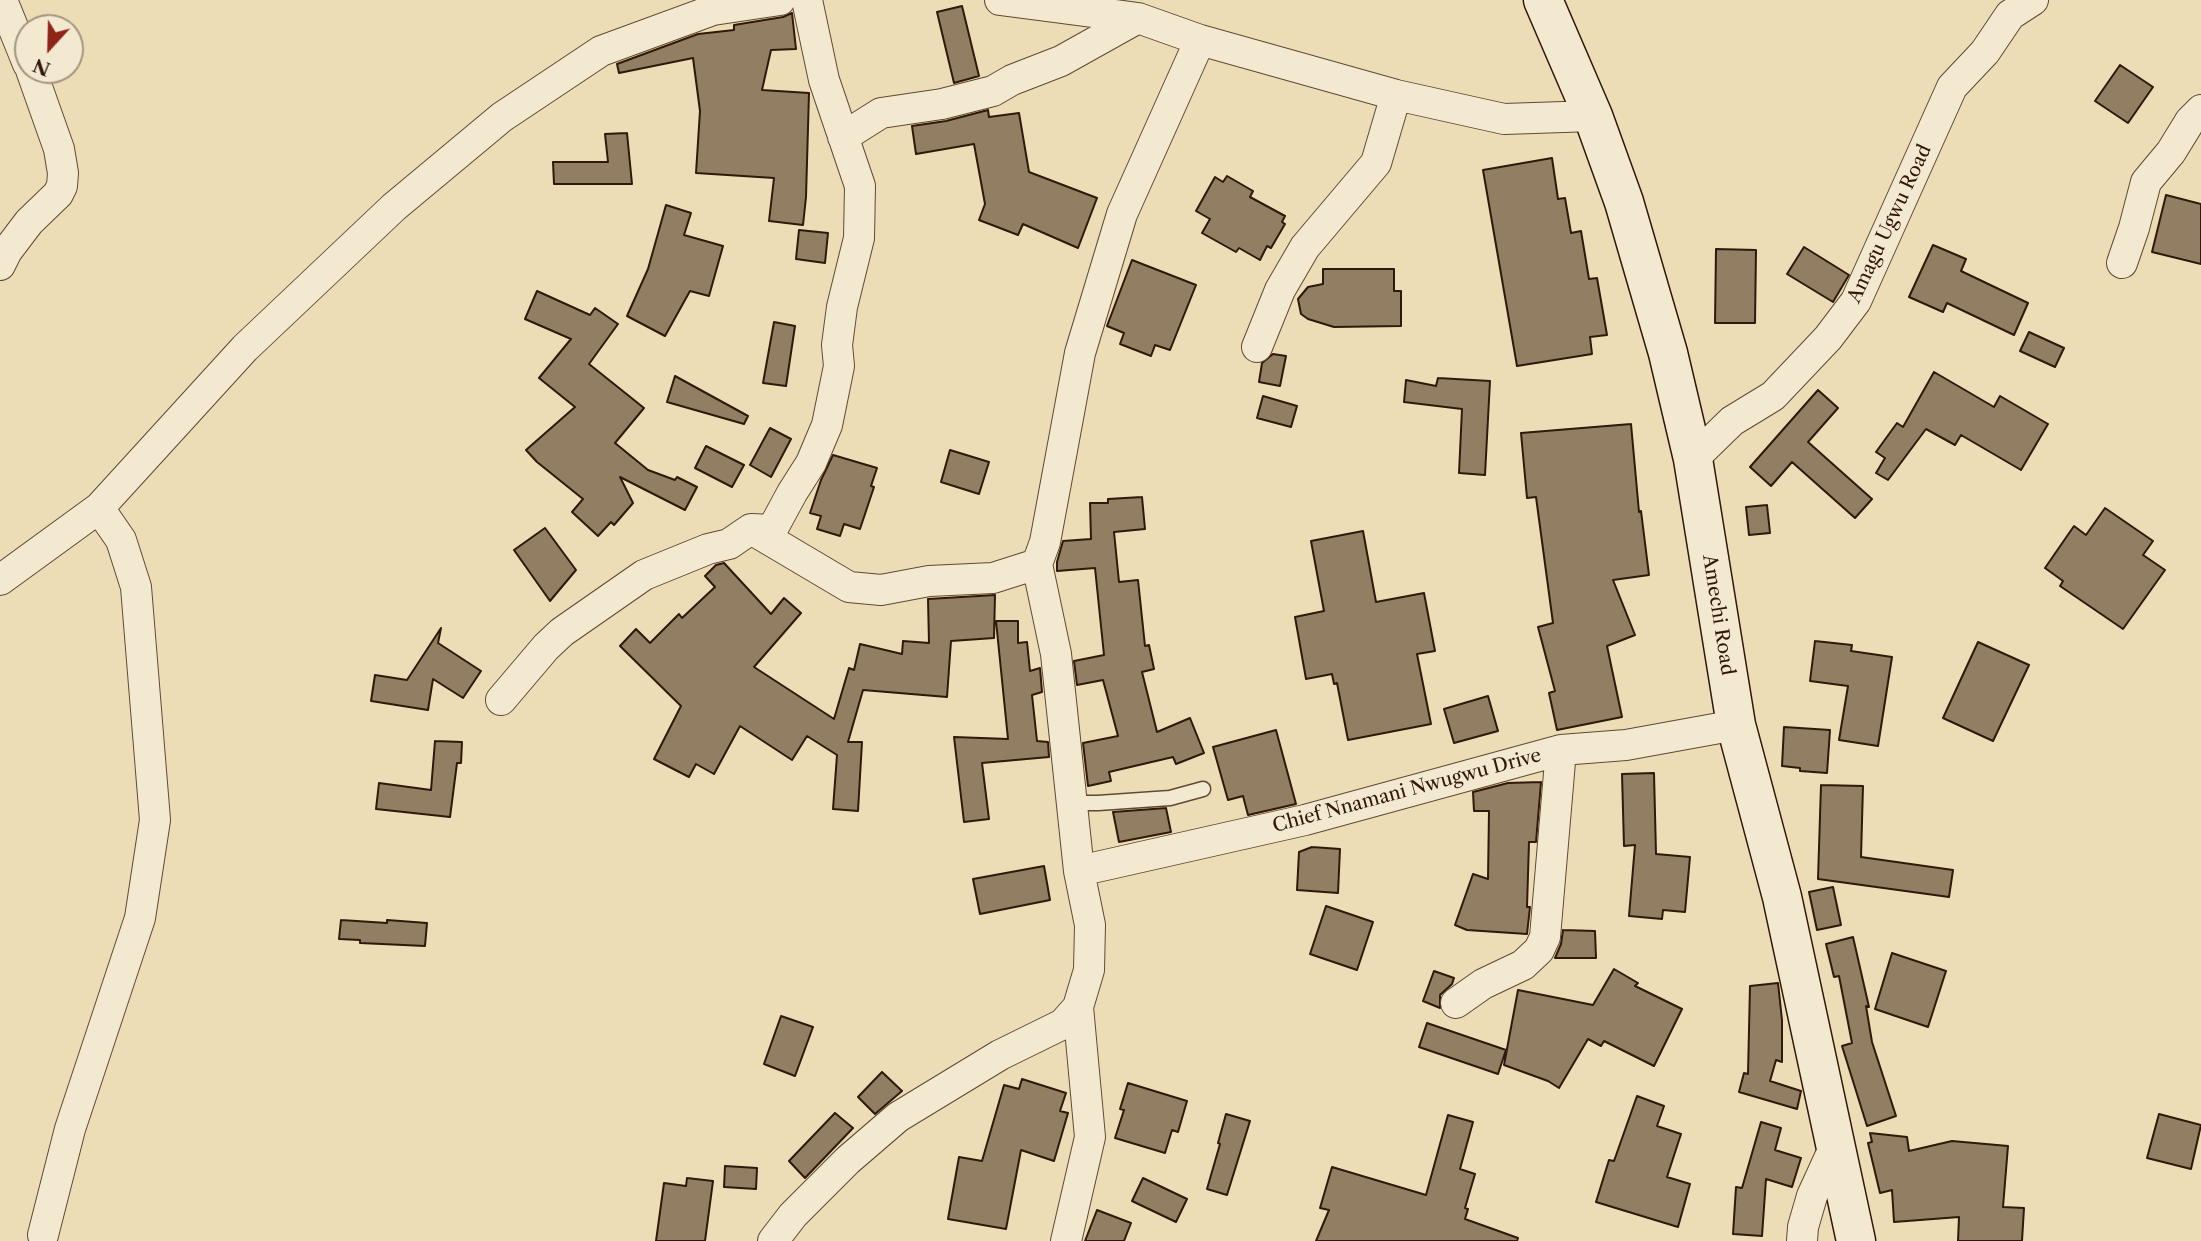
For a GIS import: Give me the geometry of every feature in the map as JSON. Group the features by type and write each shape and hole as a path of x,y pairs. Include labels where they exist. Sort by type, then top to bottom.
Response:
{"main road":[{"name":"Amechi Road","path":"1543,0 1593,116 1624,202 1668,352 1693,459 1736,725 1782,897 1856,1241"}],"street":[{"path":"2,0 14,30"},
{"path":"0,580 99,508 245,348 394,207 502,117 601,51 713,10 780,0"},
{"path":"501,700 546,647 583,615 644,575 708,549 729,544 751,529 772,530 811,463 827,425 839,366 837,345 842,307 859,238 860,186 824,80 807,0"},
{"path":"1000,0 1138,18 1200,40 1395,95 1504,119 1593,116"},
{"name":"Amagu Ugwu Road","path":"1693,459 1732,421 1773,396 1828,338 1856,301 1952,87 1985,52 2010,15 2033,0"},
{"path":"842,137 881,113 942,104 993,91 1012,80 1061,61 1138,18"},
{"path":"1066,1241 1090,1137 1078,1007 1089,970 1090,925 1079,871 1056,654 1037,564 1045,542 1080,353 1122,215 1200,40"},
{"path":"0,265 29,222 58,194 62,186 59,149 35,84"},
{"path":"1256,347 1280,290 1306,247 1376,163 1395,95"},
{"path":"2122,263 2147,182 2171,152 2190,121 2201,110"},
{"path":"43,1235 71,1129 140,918 155,820 136,587 121,540 99,508"},
{"path":"751,529 849,587 881,590 929,581 993,578 1037,564"},
{"name":"Chief Nnamani Nwugwu Drive","path":"1079,871 1305,820 1561,750 1626,745 1736,725"},
{"path":"1456,1003 1483,984 1523,965 1539,950 1545,937 1561,750"},
{"path":"773,1241 793,1215 848,1160 898,1118 1000,1055 1063,1024 1078,1007"},
{"path":"1802,1241 1812,1196 1834,1147"}],"lane":[{"path":"1072,803 1170,798 1203,789"}],"building":[{"path":"962,6 979,76 954,83 937,12"},
{"path":"792,13 796,49 771,50 762,90 809,93 803,225 769,221 774,178 696,173 700,111 693,58 619,73 617,64 698,34 734,30 734,25"},
{"path":"2120,65 2153,87 2128,123 2095,101"},
{"path":"988,110 989,117 1019,113 1029,172 1097,198 1078,248 1023,224 1018,235 979,220 985,204 974,144 916,154 912,126 946,121"},
{"path":"627,133 632,184 554,184 553,162 608,162 605,134"},
{"path":"1552,158 1558,199 1565,198 1571,233 1581,231 1589,279 1597,278 1607,335 1590,337 1592,354 1517,366 1483,170"},
{"path":"1227,176 1253,191 1250,197 1285,216 1282,222 1285,224 1271,248 1267,246 1260,260 1239,248 1236,252 1202,233 1210,219 1196,211 1215,177 1223,182"},
{"path":"2166,195 2201,204 2201,264 2152,252"},
{"path":"666,205 691,213 684,235 723,246 709,296 690,291 665,336 627,316 648,269"},
{"path":"799,230 828,233 825,263 796,259"},
{"path":"1933,245 1966,259 1961,271 2028,303 2014,335 1947,303 1943,312 1909,297"},
{"path":"1804,247 1849,275 1833,302 1787,274"},
{"path":"1716,249 1756,250 1755,323 1715,323"},
{"path":"1132,260 1196,285 1170,350 1155,345 1151,356 1120,344 1124,333 1107,326"},
{"path":"1323,269 1394,269 1394,291 1401,291 1401,326 1334,327 1301,314 1298,299 1308,287 1323,284"},
{"path":"537,291 590,315 595,308 618,324 589,364 644,408 615,443 648,470 675,480 677,477 697,487 685,510 620,477 633,503 614,525 611,522 598,536 572,512 583,499 526,450 575,407 539,378 571,339 525,319"},
{"path":"774,322 795,326 786,386 763,383"},
{"path":"2029,332 2064,348 2055,367 2020,351"},
{"path":"1273,354 1286,356 1280,386 1259,382 1262,363"},
{"path":"1934,372 1994,407 2000,396 2048,424 2021,470 1961,435 1955,445 1926,429 1888,480 1876,473 1885,458 1876,452 1897,423 1903,427"},
{"path":"675,376 748,416 744,424 667,402"},
{"path":"1438,378 1490,381 1485,475 1459,473 1462,409 1404,402 1406,380 1436,386"},
{"path":"1818,390 1838,408 1808,442 1872,499 1855,518 1792,462 1771,486 1750,467"},
{"path":"1263,396 1297,406 1291,427 1257,418"},
{"path":"1631,424 1639,512 1641,511 1649,575 1613,580 1635,635 1607,646 1622,717 1557,730 1549,693 1555,691 1538,627 1553,623 1536,497 1527,498 1521,433"},
{"path":"770,428 791,439 771,477 750,465"},
{"path":"706,446 744,465 732,487 695,468"},
{"path":"950,450 989,462 979,494 941,482"},
{"path":"833,455 877,468 871,486 874,487 860,529 844,524 840,536 817,529 821,516 810,513"},
{"path":"1142,497 1145,529 1114,532 1119,582 1138,580 1145,646 1149,645 1154,669 1142,672 1157,732 1190,718 1204,753 1176,764 1173,757 1109,772 1111,781 1088,786 1083,743 1118,736 1103,680 1077,685 1074,661 1104,655 1095,568 1057,571 1057,562 1063,541 1091,539 1090,503"},
{"path":"1767,505 1770,533 1749,535 1746,507"},
{"path":"2105,508 2153,541 2143,555 2165,570 2123,629 2060,586 2063,581 2045,568 2074,526 2086,535"},
{"path":"545,528 576,570 550,601 514,550"},
{"path":"1363,531 1376,602 1424,593 1435,651 1417,654 1431,724 1348,740 1337,683 1334,684 1332,674 1306,679 1295,617 1324,611 1311,541"},
{"path":"724,563 771,614 784,598 801,613 754,667 834,719 849,668 854,670 860,644 902,654 903,641 929,643 928,599 995,595 994,638 951,641 947,697 863,690 848,742 862,742 858,811 833,809 837,755 807,736 792,760 740,726 714,774 696,764 689,777 654,759 681,706 620,646 636,629 650,643 679,614 682,618 715,587 705,576 716,565"},
{"path":"996,621 1018,621 1018,643 1027,642 1030,671 1040,668 1042,692 1032,695 1037,741 1048,742 1049,757 982,763 989,819 964,822 954,737 1008,739"},
{"path":"441,628 438,643 481,671 463,698 433,679 428,710 371,701 375,675 407,680"},
{"path":"1815,641 1852,645 1851,651 1892,657 1878,746 1839,740 1848,686 1810,681"},
{"path":"1978,642 2029,665 1993,741 1943,718"},
{"path":"1488,696 1498,731 1454,743 1444,709"},
{"path":"1784,727 1830,730 1827,773 1800,771 1800,768 1782,766"},
{"path":"1276,730 1296,804 1248,815 1243,796 1228,800 1213,747"},
{"path":"435,741 462,742 461,763 457,763 450,817 376,809 379,783 431,790"},
{"path":"1654,773 1656,854 1690,857 1685,912 1663,910 1662,919 1629,916 1635,845 1624,846 1622,774"},
{"path":"1541,782 1536,842 1529,842 1527,907 1530,907 1527,934 1467,930 1455,925 1473,874 1488,879 1489,811 1474,811 1473,792 1508,783"},
{"path":"1821,785 1863,786 1861,857 1953,870 1949,897 1818,879"},
{"path":"1166,808 1171,832 1119,842 1113,812"},
{"path":"1312,847 1340,849 1338,893 1297,890 1299,852"},
{"path":"1044,866 1050,900 980,914 973,879"},
{"path":"1833,887 1841,925 1817,930 1809,892"},
{"path":"1326,906 1373,922 1357,970 1310,954"},
{"path":"341,920 427,923 425,946 360,943 360,940 339,939"},
{"path":"1563,930 1595,931 1596,958 1555,958"},
{"path":"1853,937 1869,1007 1866,1006 1872,1042 1896,1116 1867,1126 1842,1046 1852,1043 1839,976 1834,977 1826,944"},
{"path":"1892,953 1946,971 1928,1027 1875,1009"},
{"path":"1614,969 1638,983 1635,986 1682,1009 1654,1066 1604,1041 1601,1046 1588,1039 1559,1088 1548,1081 1504,1065 1518,990 1593,1005"},
{"path":"1434,971 1454,978 1452,984 1440,995 1440,1008 1423,1001"},
{"path":"1778,983 1782,1020 1782,1062 1776,1060 1770,1081 1801,1091 1797,1109 1739,1092 1744,1073 1748,1074 1750,986"},
{"path":"781,1016 813,1027 795,1076 764,1064"},
{"path":"1427,1023 1506,1050 1498,1074 1419,1047"},
{"path":"882,1072 902,1091 875,1114 858,1097"},
{"path":"1022,1079 1066,1093 1060,1111 1068,1113 1054,1161 1021,1150 1006,1229 948,1219 959,1157 982,1161 1004,1085 1019,1089"},
{"path":"1128,1083 1187,1101 1178,1132 1172,1130 1165,1153 1115,1138 1124,1110 1120,1109"},
{"path":"1637,1096 1664,1106 1657,1126 1681,1134 1667,1177 1690,1184 1678,1227 1596,1202 1609,1160 1614,1161"},
{"path":"835,1113 853,1128 805,1178 789,1161"},
{"path":"1226,1114 1250,1121 1227,1195 1207,1189"},
{"path":"2159,1114 2201,1125 2191,1169 2147,1158"},
{"path":"1448,1115 1473,1122 1460,1169 1475,1174 1465,1208 1468,1209 1465,1219 1518,1238 1517,1241 1316,1241 1329,1210 1320,1208 1332,1167 1426,1195"},
{"path":"1761,1122 1781,1128 1775,1150 1801,1158 1792,1187 1766,1179 1762,1236 1733,1234 1736,1187 1742,1188"},
{"path":"1870,1133 1907,1137 1909,1151 1952,1141 2008,1146 2003,1207 2024,1208 2022,1241 1958,1241 1959,1217 1894,1222 1892,1190 1880,1193 1868,1143 1872,1142"},
{"path":"725,1166 757,1168 756,1189 724,1187"},
{"path":"687,1178 713,1181 705,1241 656,1241 664,1183 686,1186"},
{"path":"1143,1178 1187,1199 1176,1222 1132,1201"},
{"path":"1097,1210 1131,1223 1124,1241 1085,1241"}]}
